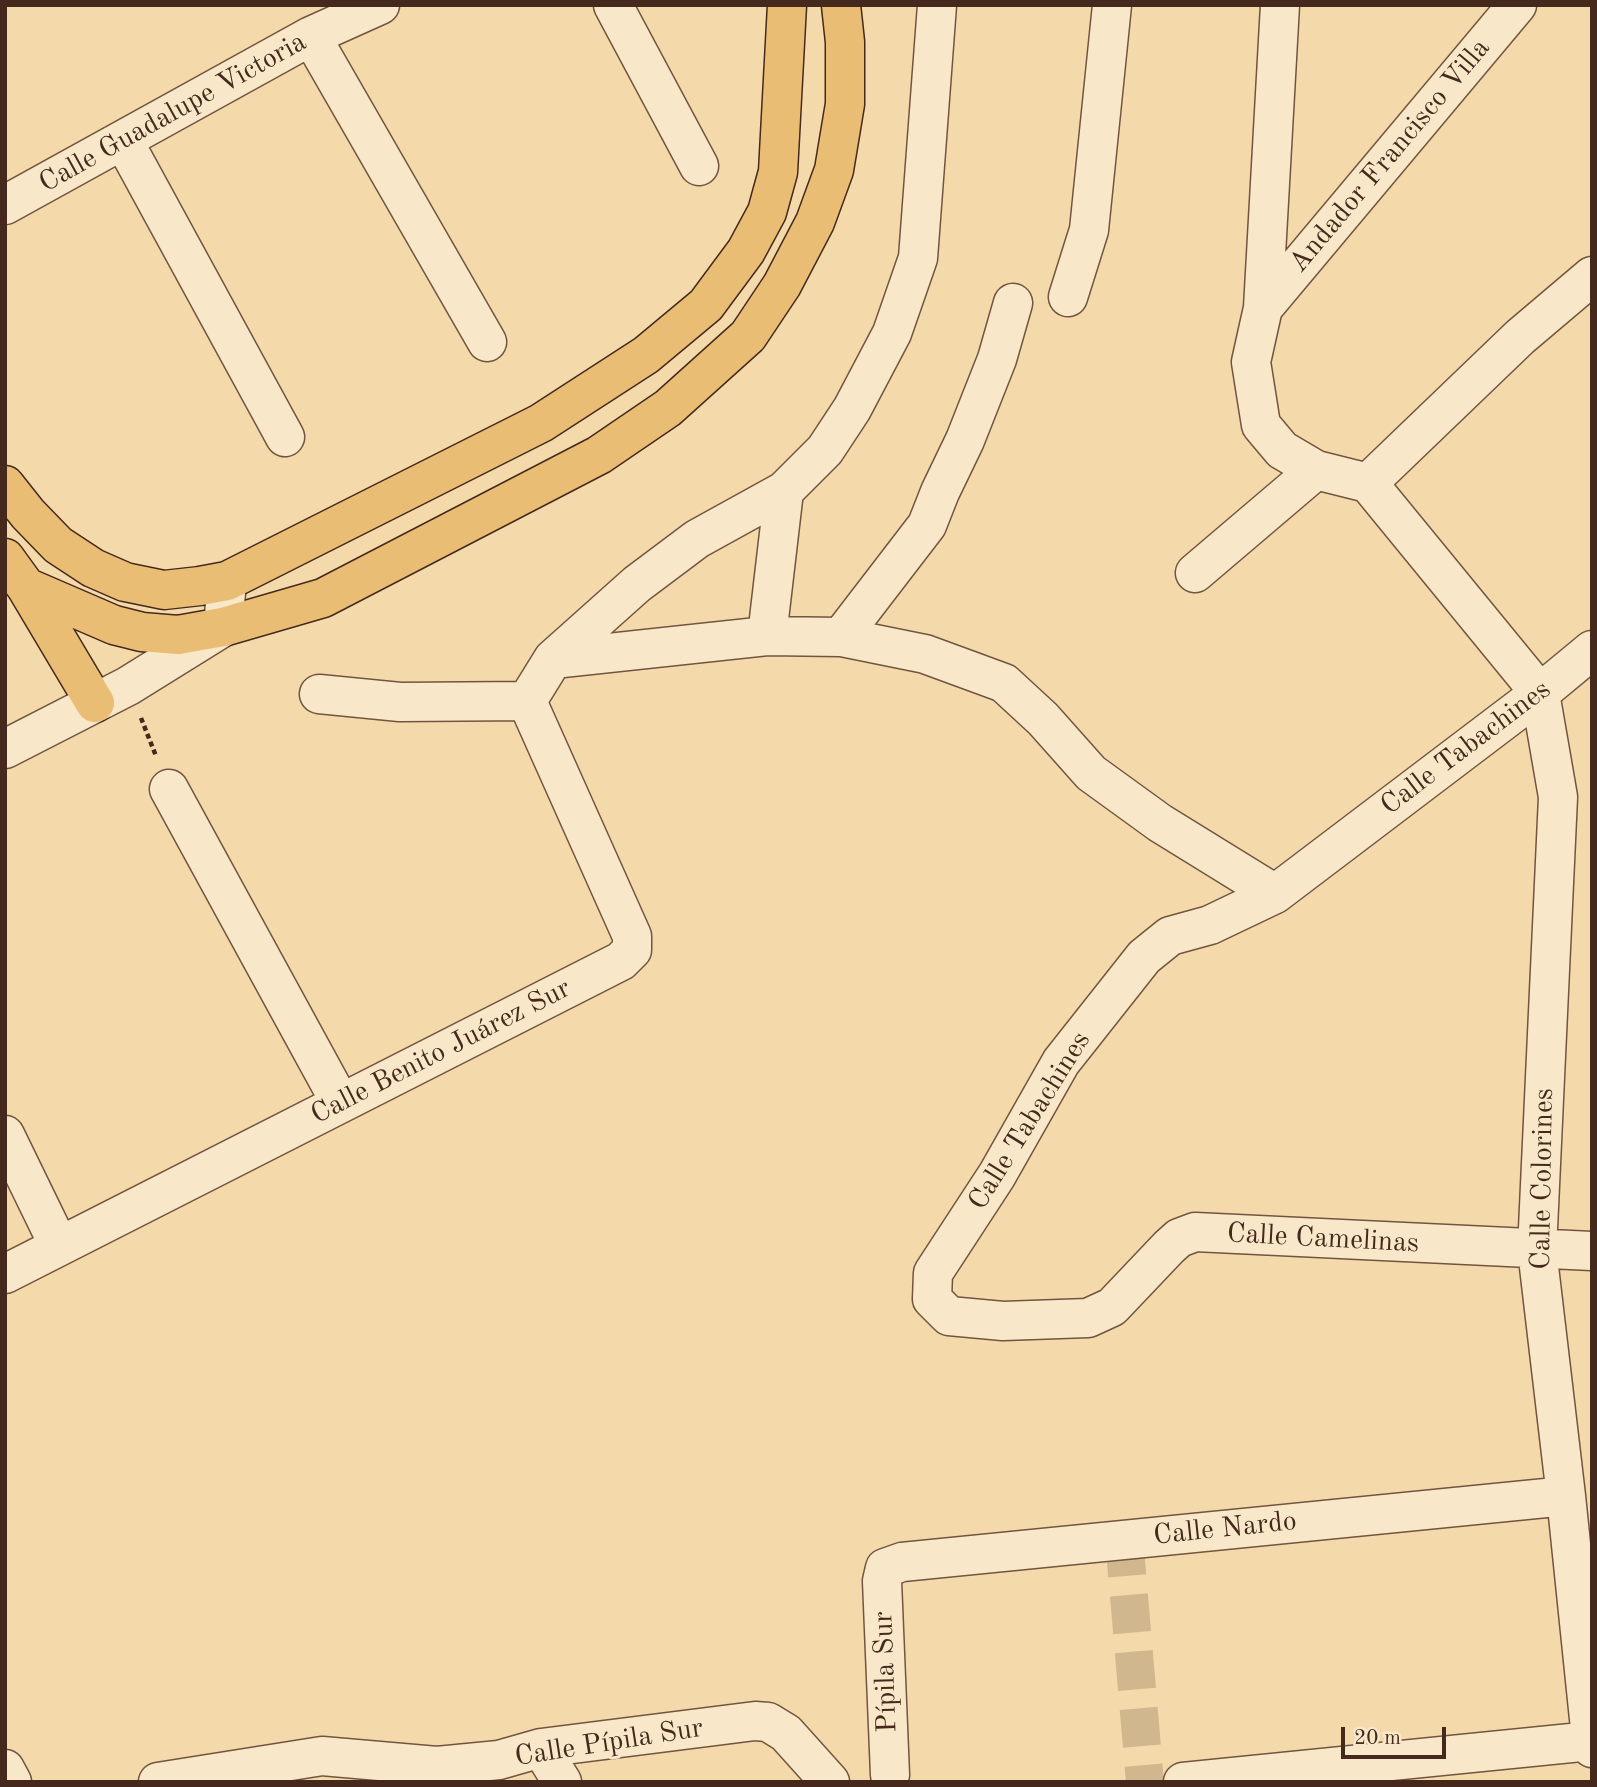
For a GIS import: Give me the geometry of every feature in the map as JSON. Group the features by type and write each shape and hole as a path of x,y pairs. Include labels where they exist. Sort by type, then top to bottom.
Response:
{"main road":[{"path":"5,485 58,545 93,569 125,582 164,590 228,581 541,423 646,355 706,305 746,251 768,212 778,172 788,5"},
{"path":"16,573 114,625 142,632 178,635 223,627 323,598 600,455 668,408 748,336 782,285 815,222 834,170 845,104 845,42 841,5"},
{"path":"16,573 112,695"}],"street":[{"name":"Calle Guadalupe Victoria","path":"5,205 311,36 380,5"},
{"path":"613,5 699,166"},
{"path":"319,694 400,702 527,701 553,659 637,584 697,539 784,491 825,450 852,409 892,333 918,258 937,5"},
{"path":"1068,297 1089,230 1112,5"},
{"path":"1280,5 1263,308 1251,362 1261,425 1282,450 1316,470 1368,483 1540,693"},
{"name":"Andador Francisco Villa","path":"1263,308 1517,5"},
{"path":"311,36 487,342"},
{"path":"123,140 285,437"},
{"path":"1368,483 1520,337 1592,276"},
{"path":"841,637 927,525 997,359 1013,303"},
{"path":"1195,573 1316,470"},
{"path":"767,636 784,491"},
{"path":"5,749 112,695 223,627 228,581"},
{"path":"553,659 767,636 841,637 925,654 1004,683 1043,719 1091,774 1160,824 1275,894"},
{"name":"Calle Tabachines","path":"1088,1318 1003,1321 949,1315 932,1299 933,1273 997,1175 1061,1062 1144,957 1170,936 1210,925 1275,894 1540,693 1592,650"},
{"name":"Calle Colorines","path":"1540,693 1558,797 1538,1250 1592,1748"},
{"name":"Calle Benito Juárez Sur","path":"5,1274 621,961 632,950 632,936 527,701"},
{"path":"169,789 340,1102"},
{"path":"5,1135 59,1246"},
{"name":"Calle Camelinas","path":"1088,1318 1112,1307 1179,1238 1195,1233 1592,1251"},
{"name":"Calle Nardo","path":"885,1568 902,1562 1566,1496"},
{"name":"Pípila Sur","path":"885,1568 882,1581 890,1775"},
{"name":"Calle Pípila Sur","path":"158,1782 499,1760 541,1748 755,1721 768,1722 786,1733 830,1782"},
{"path":"1183,1782 1591,1741"},
{"path":"541,1748 562,1782"},
{"path":"5,1769 12,1782"}],"path":[{"path":"112,695 169,789"}],"tunnel":[{"path":"1124,1538 1145,1782"}]}
